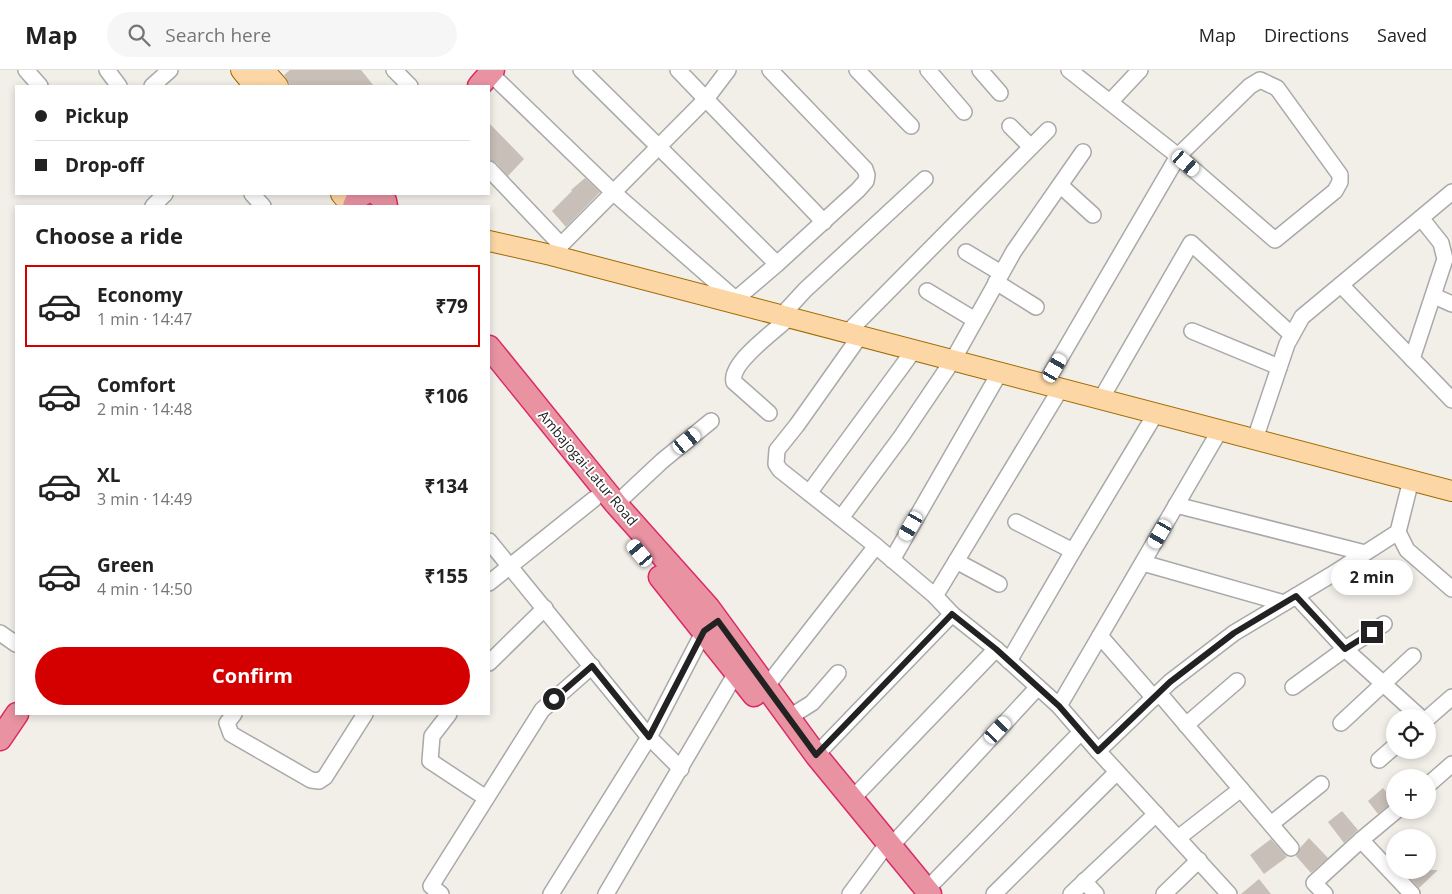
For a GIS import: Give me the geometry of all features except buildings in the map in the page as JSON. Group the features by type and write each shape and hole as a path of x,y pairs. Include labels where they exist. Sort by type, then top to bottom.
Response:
{"highway":[{"path":"353,205 358,197 377,197"},
{"name":"Ambajogai-Latur Road","path":"490,349 616,504 708,608 711,626 766,687 816,755 852,799 886,849 923,892"},
{"path":"490,371 678,598 711,626 736,673 886,849"},
{"path":"0,739 16,715"}],"main road":[{"path":"241,70 253,85"},
{"path":"264,70 277,85"},
{"path":"341,195 351,205"},
{"path":"490,241 556,250 786,316 1452,491"}],"street":[{"path":"26,70 39,85"},
{"path":"107,70 118,85"},
{"path":"153,85 170,70"},
{"path":"394,70 409,85"},
{"path":"581,70 777,264"},
{"path":"678,70 824,222"},
{"path":"490,170 556,250 706,99 727,70"},
{"path":"487,77 614,193 739,302 866,181 867,175 865,169 770,70"},
{"path":"857,70 911,126"},
{"path":"928,70 964,112"},
{"path":"980,70 1000,93"},
{"path":"934,596 956,561 1178,156 1250,86 1260,80 1277,88 1334,165 1340,175 1340,182 1335,191 1275,240 1178,156 1069,70"},
{"path":"1110,102 1140,70"},
{"path":"1010,126 1031,147"},
{"path":"1048,130 854,334 798,425 777,450 776,464 780,470 876,546 952,614 1009,660 1059,706 1229,894"},
{"path":"841,518 901,437 953,360 1014,251 1083,152"},
{"path":"769,413 734,382 732,376 736,368 746,355 786,316 805,290 924,179"},
{"path":"1060,185 1093,215"},
{"path":"1255,439 1287,344 1302,317 1452,192"},
{"path":"154,205 164,195"},
{"path":"253,195 262,205"},
{"path":"1412,359 1446,258 1441,243 1421,218"},
{"path":"1101,399 1190,243 1292,334"},
{"path":"966,252 1036,307"},
{"path":"1341,285 1452,400"},
{"path":"927,292 975,320"},
{"path":"1434,296 1452,304"},
{"path":"1192,331 1279,367"},
{"path":"809,493 914,350"},
{"path":"892,560 1000,372"},
{"path":"1009,660 1156,413"},
{"path":"616,504 662,461 711,420"},
{"path":"1059,706 1220,430"},
{"path":"1410,480 1398,532 1408,550 1452,588"},
{"path":"490,583 594,499"},
{"path":"1176,505 1365,553"},
{"path":"1016,522 1073,551"},
{"path":"1098,751 1170,682 1234,633 1398,532"},
{"path":"490,541 649,737 681,769"},
{"path":"766,687 876,546"},
{"path":"956,561 999,584"},
{"path":"1143,563 1290,599 1410,709"},
{"path":"490,662 545,608"},
{"path":"816,755 952,614"},
{"path":"1293,687 1345,649 1384,624"},
{"path":"551,894 649,737 711,626"},
{"path":"0,633 15,643"},
{"path":"1100,636 1186,725 1291,848"},
{"path":"852,799 996,649"},
{"path":"1341,723 1413,656"},
{"path":"442,894 431,886 542,710 592,666"},
{"path":"606,894 736,673"},
{"path":"788,718 812,703 838,673"},
{"path":"1186,725 1237,681"},
{"path":"850,894 886,849 1038,687"},
{"path":"1436,711 1452,697"},
{"path":"233,715 227,723 228,730 237,738 311,780 319,780 326,777 364,715"},
{"path":"448,715 432,736 430,761 486,798"},
{"path":"923,892 1081,732"},
{"path":"1379,760 1386,754"},
{"path":"1436,778 1452,764"},
{"path":"994,894 1117,772"},
{"path":"1271,824 1321,784"},
{"path":"1178,838 1241,788"},
{"path":"1071,894 1156,814"},
{"path":"1325,894 1314,883 1386,819"},
{"path":"1361,840 1412,894"},
{"path":"1164,894 1199,860"},
{"path":"1084,881 1096,894"}],"route":[{"path":"554,699 592,666 649,737 704,631 718,621 816,755 952,614 996,649 1059,706 1098,751 1170,682 1234,633 1296,596 1345,649 1372,632"}]}
